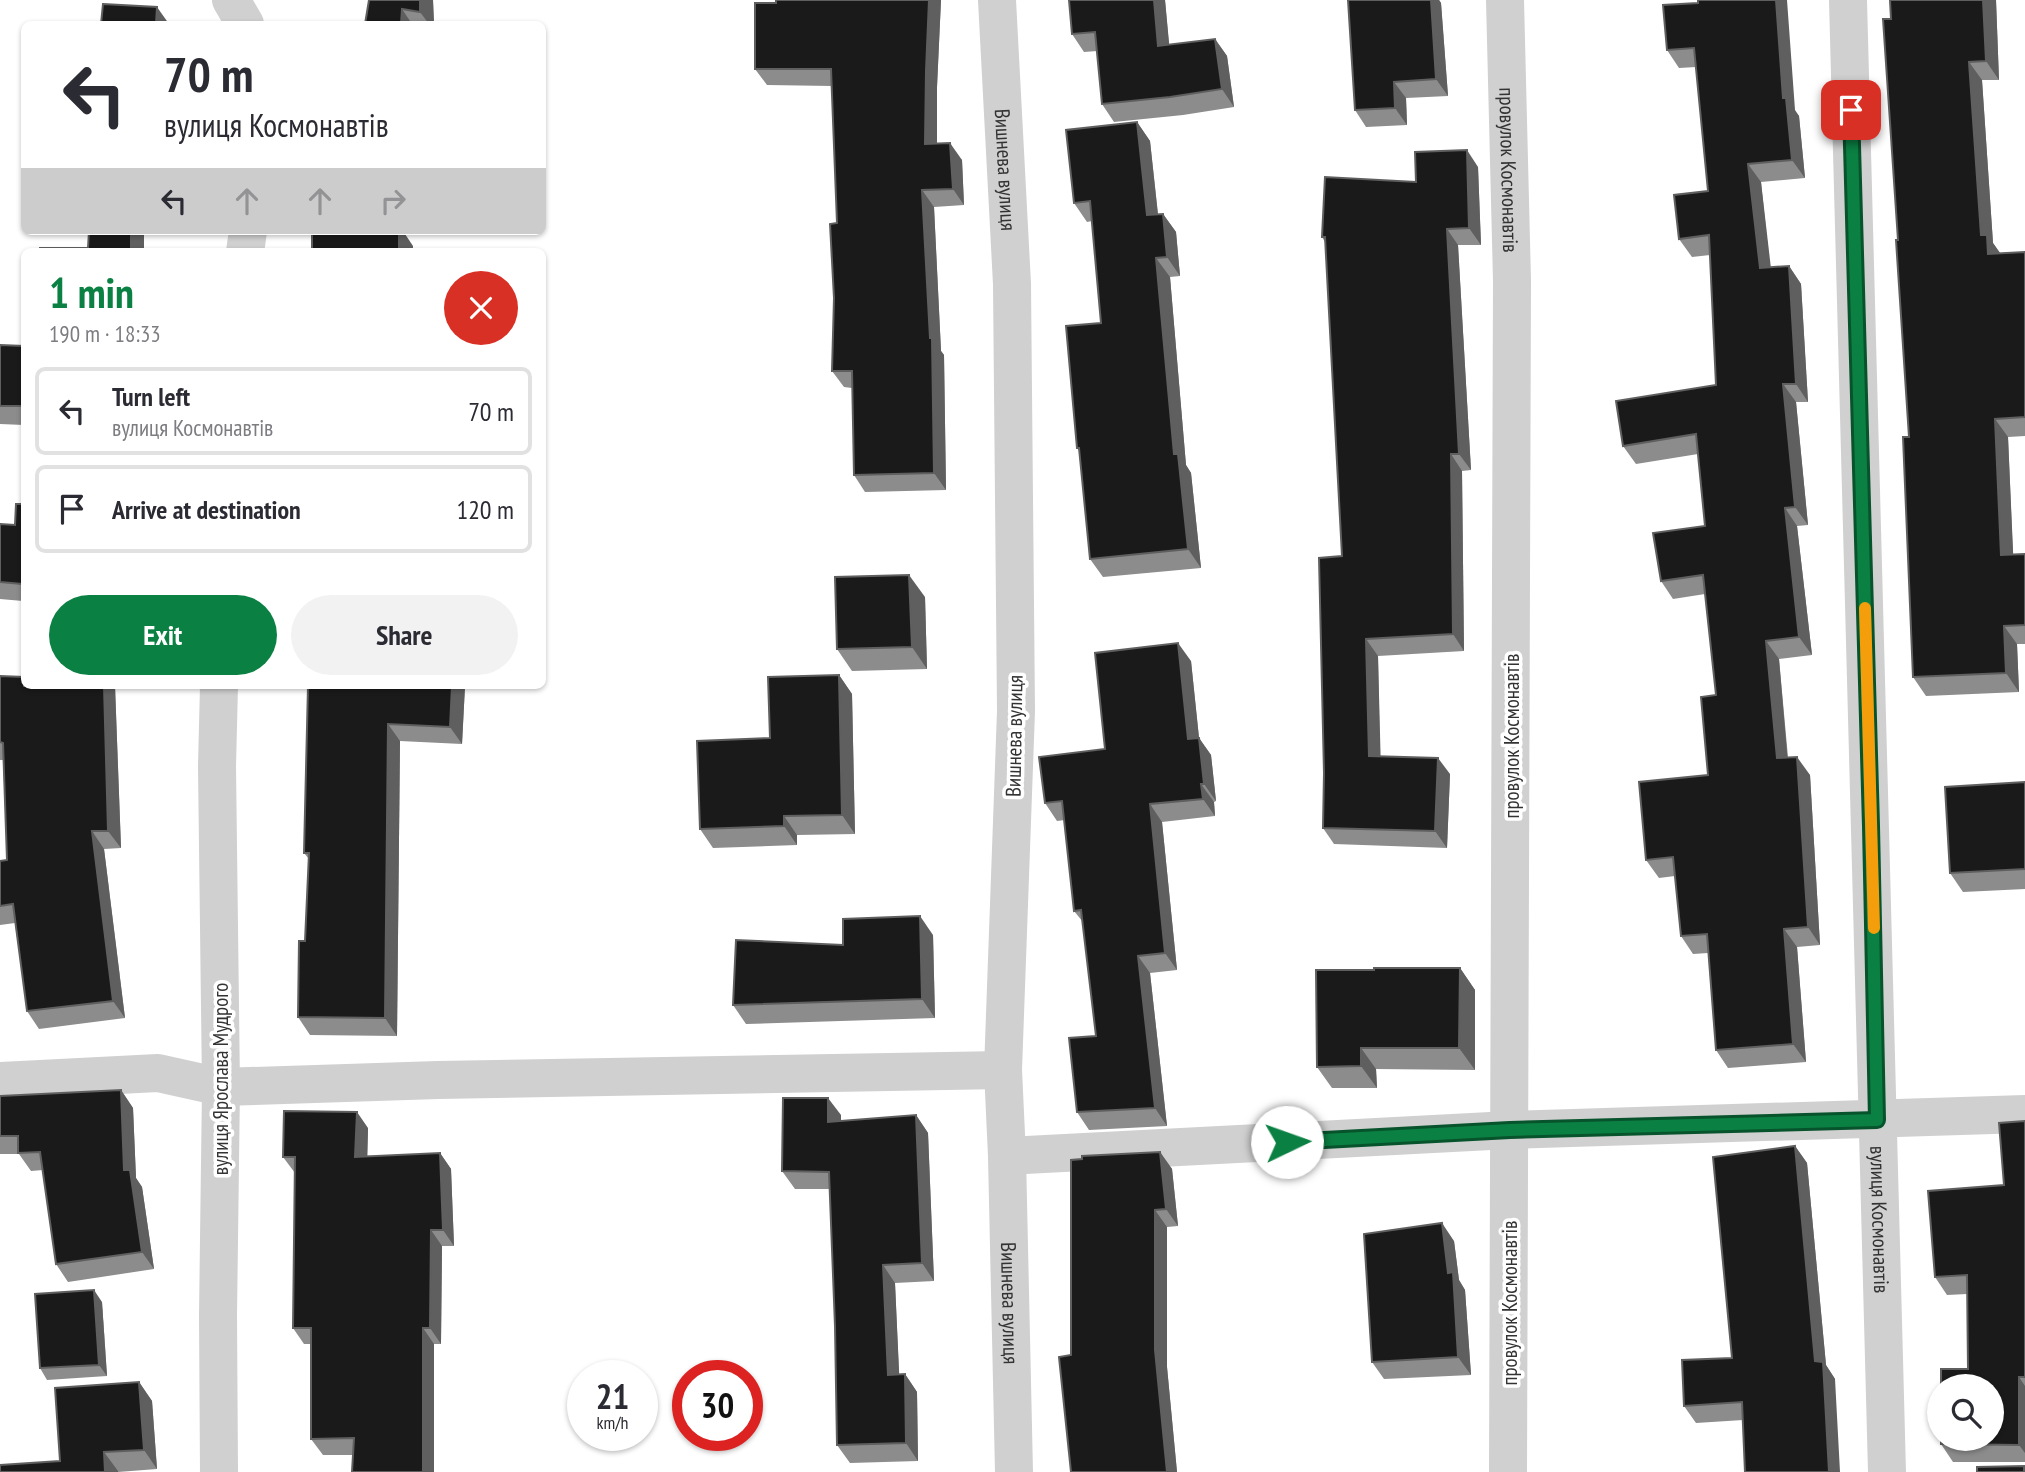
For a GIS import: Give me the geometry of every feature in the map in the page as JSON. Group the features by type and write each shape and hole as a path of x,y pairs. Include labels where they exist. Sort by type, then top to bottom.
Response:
{"street":[{"path":"231,0 243,21"},
{"name":"Вишнева вулиця","path":"998,0 1012,284 1016,711 1003,1070 1014,1472"},
{"name":"провулок Космонавтів","path":"1505,0 1512,281 1508,1472"},
{"name":"вулиця Космонавтів","path":"1848,0 1887,1472"},
{"name":"вулиця Ярослава Мудрого","path":"219,689 219,1472"},
{"path":"0,1081 158,1073 221,1087 452,1079 1003,1070"},
{"path":"1007,1156 1510,1130 2025,1114"}],"building":[{"path":"369,0 420,0 420,12 402,9 401,21 366,21"},
{"path":"776,0 929,0 925,144 950,143 953,189 922,190 932,338 934,473 854,475 852,371 832,371 834,298 830,224 837,223 831,69 755,69 755,3 776,3"},
{"path":"1069,0 1154,0 1158,46 1215,39 1222,89 1102,104 1095,32 1072,34"},
{"path":"1348,0 1431,0 1436,79 1394,82 1395,108 1355,110"},
{"path":"1698,0 1776,0 1783,98 1786,98 1792,160 1748,164 1760,268 1789,266 1796,384 1783,384 1795,507 1785,508 1799,637 1766,641 1777,758 1797,757 1808,927 1784,929 1793,1044 1716,1050 1707,934 1681,936 1673,857 1646,860 1639,782 1708,775 1701,697 1716,695 1703,575 1661,581 1653,533 1705,526 1696,434 1623,446 1616,401 1716,385 1709,235 1679,239 1674,195 1708,191 1694,48 1667,50 1663,5 1698,3"},
{"path":"1890,0 1983,0 1986,61 1969,62 1981,235 1987,235 1988,254 2025,252 2025,417 1995,419 2001,555 2025,554 2025,625 2004,626 2006,673 1913,677 1903,437 1909,437 1883,19 1891,19"},
{"path":"103,4 157,7 156,21 101,21"},
{"path":"1137,122 1147,215 1163,214 1167,257 1156,258 1174,454 1178,454 1188,549 1090,559 1066,326 1101,323 1090,201 1074,203 1066,130"},
{"path":"1467,150 1469,228 1447,229 1459,454 1451,454 1453,634 1366,639 1369,756 1438,758 1435,831 1323,828 1319,558 1342,556 1325,237 1322,237 1325,177 1416,182 1415,152"},
{"path":"89,235 131,235 131,248 88,248"},
{"path":"312,235 399,235 399,248 312,248"},
{"path":"0,345 21,346 21,406 0,406"},
{"path":"16,504 21,504 21,584 0,582 0,524 15,525"},
{"path":"909,575 912,647 837,649 835,577"},
{"path":"1178,643 1188,739 1199,738 1204,784 1201,784 1203,799 1150,804 1165,953 1138,956 1155,1108 1077,1112 1069,1038 1096,1036 1081,910 1074,911 1062,801 1045,803 1039,757 1105,749 1095,653"},
{"path":"839,675 842,815 784,816 784,826 700,829 697,741 770,738 768,677"},
{"path":"0,676 21,677 21,689 104,689 108,831 92,831 113,1001 27,1011 13,904 0,906 0,861 7,860 3,743 0,742"},
{"path":"308,689 452,689 450,727 388,724 385,1018 298,1017 299,941 305,941 309,853 304,853"},
{"path":"2025,782 2025,869 1950,873 1945,787"},
{"path":"920,916 922,999 733,1005 736,940 843,945 843,919"},
{"path":"1460,968 1459,1048 1361,1048 1361,1066 1317,1067 1316,970"},
{"path":"121,1090 124,1170 130,1170 142,1252 56,1264 40,1152 18,1153 18,1136 0,1136 0,1096"},
{"path":"783,1098 828,1098 828,1122 916,1115 922,1263 883,1265 888,1375 905,1374 906,1443 837,1445 829,1172 782,1171"},
{"path":"284,1111 357,1112 355,1157 440,1153 443,1230 431,1230 430,1328 423,1328 423,1472 352,1472 354,1438 311,1439 311,1328 293,1328 295,1157 283,1157"},
{"path":"2025,1121 2025,1377 2019,1377 2019,1445 2004,1445 2004,1374 1941,1374 1941,1369 1968,1369 1967,1275 1935,1277 1928,1191 2004,1185 1999,1123"},
{"path":"1795,1146 1815,1361 1823,1362 1829,1472 1745,1472 1742,1402 1684,1406 1682,1360 1732,1358 1713,1157"},
{"path":"1160,1152 1166,1209 1155,1210 1155,1350 1167,1472 1071,1472 1059,1357 1071,1355 1071,1160 1082,1159 1082,1156"},
{"path":"1442,1223 1448,1273 1453,1272 1458,1357 1372,1362 1364,1234"},
{"path":"94,1290 99,1365 40,1368 35,1294"},
{"path":"139,1382 144,1450 104,1452 105,1472 0,1472 0,1465 60,1461 55,1388"},
{"path":"2024,1466 2024,1472 1977,1472 1977,1467"}],"slow traffic":[{"path":"1865,608 1874,928"}],"route":[{"path":"1287,1142 1510,1130 1877,1120 1851,110"}]}
